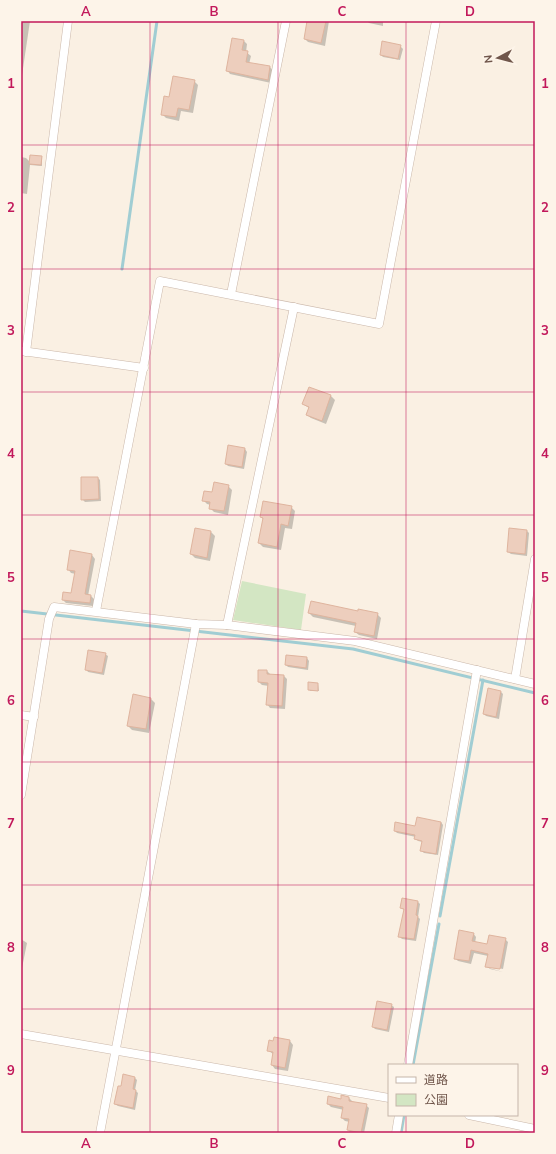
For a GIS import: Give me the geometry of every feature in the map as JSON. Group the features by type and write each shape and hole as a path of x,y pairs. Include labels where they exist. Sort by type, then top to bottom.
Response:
{"street":[{"path":"68,21 24,351 144,368"},
{"path":"231,294 286,21"},
{"path":"96,611 160,281 379,324 436,21"},
{"path":"227,625 294,307"},
{"path":"515,679 535,559"},
{"path":"21,795 49,619 54,607 196,624 227,625 355,641 535,684"},
{"path":"100,1133 196,624"},
{"path":"408,1064 477,670"},
{"path":"21,715 34,717"},
{"path":"21,1034 388,1098"},
{"path":"396,1133 399,1116"},
{"path":"474,1116 535,1129"}],"green space":[{"path":"242,581 306,594 301,630 233,620"}],"building":[{"path":"307,21 326,21 321,43 304,39"},
{"path":"232,38 244,40 242,50 248,51 246,62 270,66 268,80 226,71"},
{"path":"382,41 401,45 398,59 380,55"},
{"path":"173,76 195,80 189,110 178,108 176,117 161,115 164,96 169,97"},
{"path":"30,155 42,156 41,165 29,164"},
{"path":"309,387 331,395 322,421 306,415 309,407 302,404"},
{"path":"228,445 245,448 242,467 225,464"},
{"path":"81,477 98,477 99,499 81,500"},
{"path":"214,482 229,485 224,511 209,509 210,502 202,501 204,491 212,492"},
{"path":"263,501 292,506 288,526 281,524 277,547 258,543 263,518 260,517"},
{"path":"195,528 211,531 207,558 190,554"},
{"path":"509,528 527,530 525,554 507,552"},
{"path":"70,550 92,554 85,594 91,595 90,603 62,600 63,592 71,593 75,571 67,570"},
{"path":"311,601 358,611 358,609 378,613 374,636 354,632 356,623 308,613"},
{"path":"88,650 106,653 102,673 85,670"},
{"path":"286,655 307,657 306,668 285,665"},
{"path":"258,670 267,670 267,674 284,675 282,706 266,705 268,683 258,682"},
{"path":"308,682 318,683 318,691 308,690"},
{"path":"488,688 501,691 496,717 483,714"},
{"path":"133,694 151,698 146,729 127,726"},
{"path":"417,817 441,822 436,854 420,851 422,841 414,839 415,835 394,831 395,822 415,826"},
{"path":"402,898 418,901 416,915 418,916 414,939 398,937 404,909 400,908"},
{"path":"459,930 474,933 472,941 487,944 489,935 506,938 500,969 485,967 488,954 471,950 469,961 454,959"},
{"path":"377,1001 392,1004 387,1030 372,1027"},
{"path":"274,1037 290,1040 285,1068 271,1065 273,1052 267,1051 269,1040 273,1041"},
{"path":"123,1074 135,1077 133,1089 136,1090 133,1108 114,1104 118,1086 121,1086"},
{"path":"341,1095 349,1097 349,1101 367,1104 361,1133 347,1130 349,1119 341,1118 343,1107 327,1104 328,1096 341,1099"}],"waterway":[{"path":"122,269 157,21"},
{"path":"21,611 353,649 535,693"},
{"path":"440,916 483,680"},
{"path":"413,1064 439,924"},
{"path":"401,1133 404,1116"}]}
